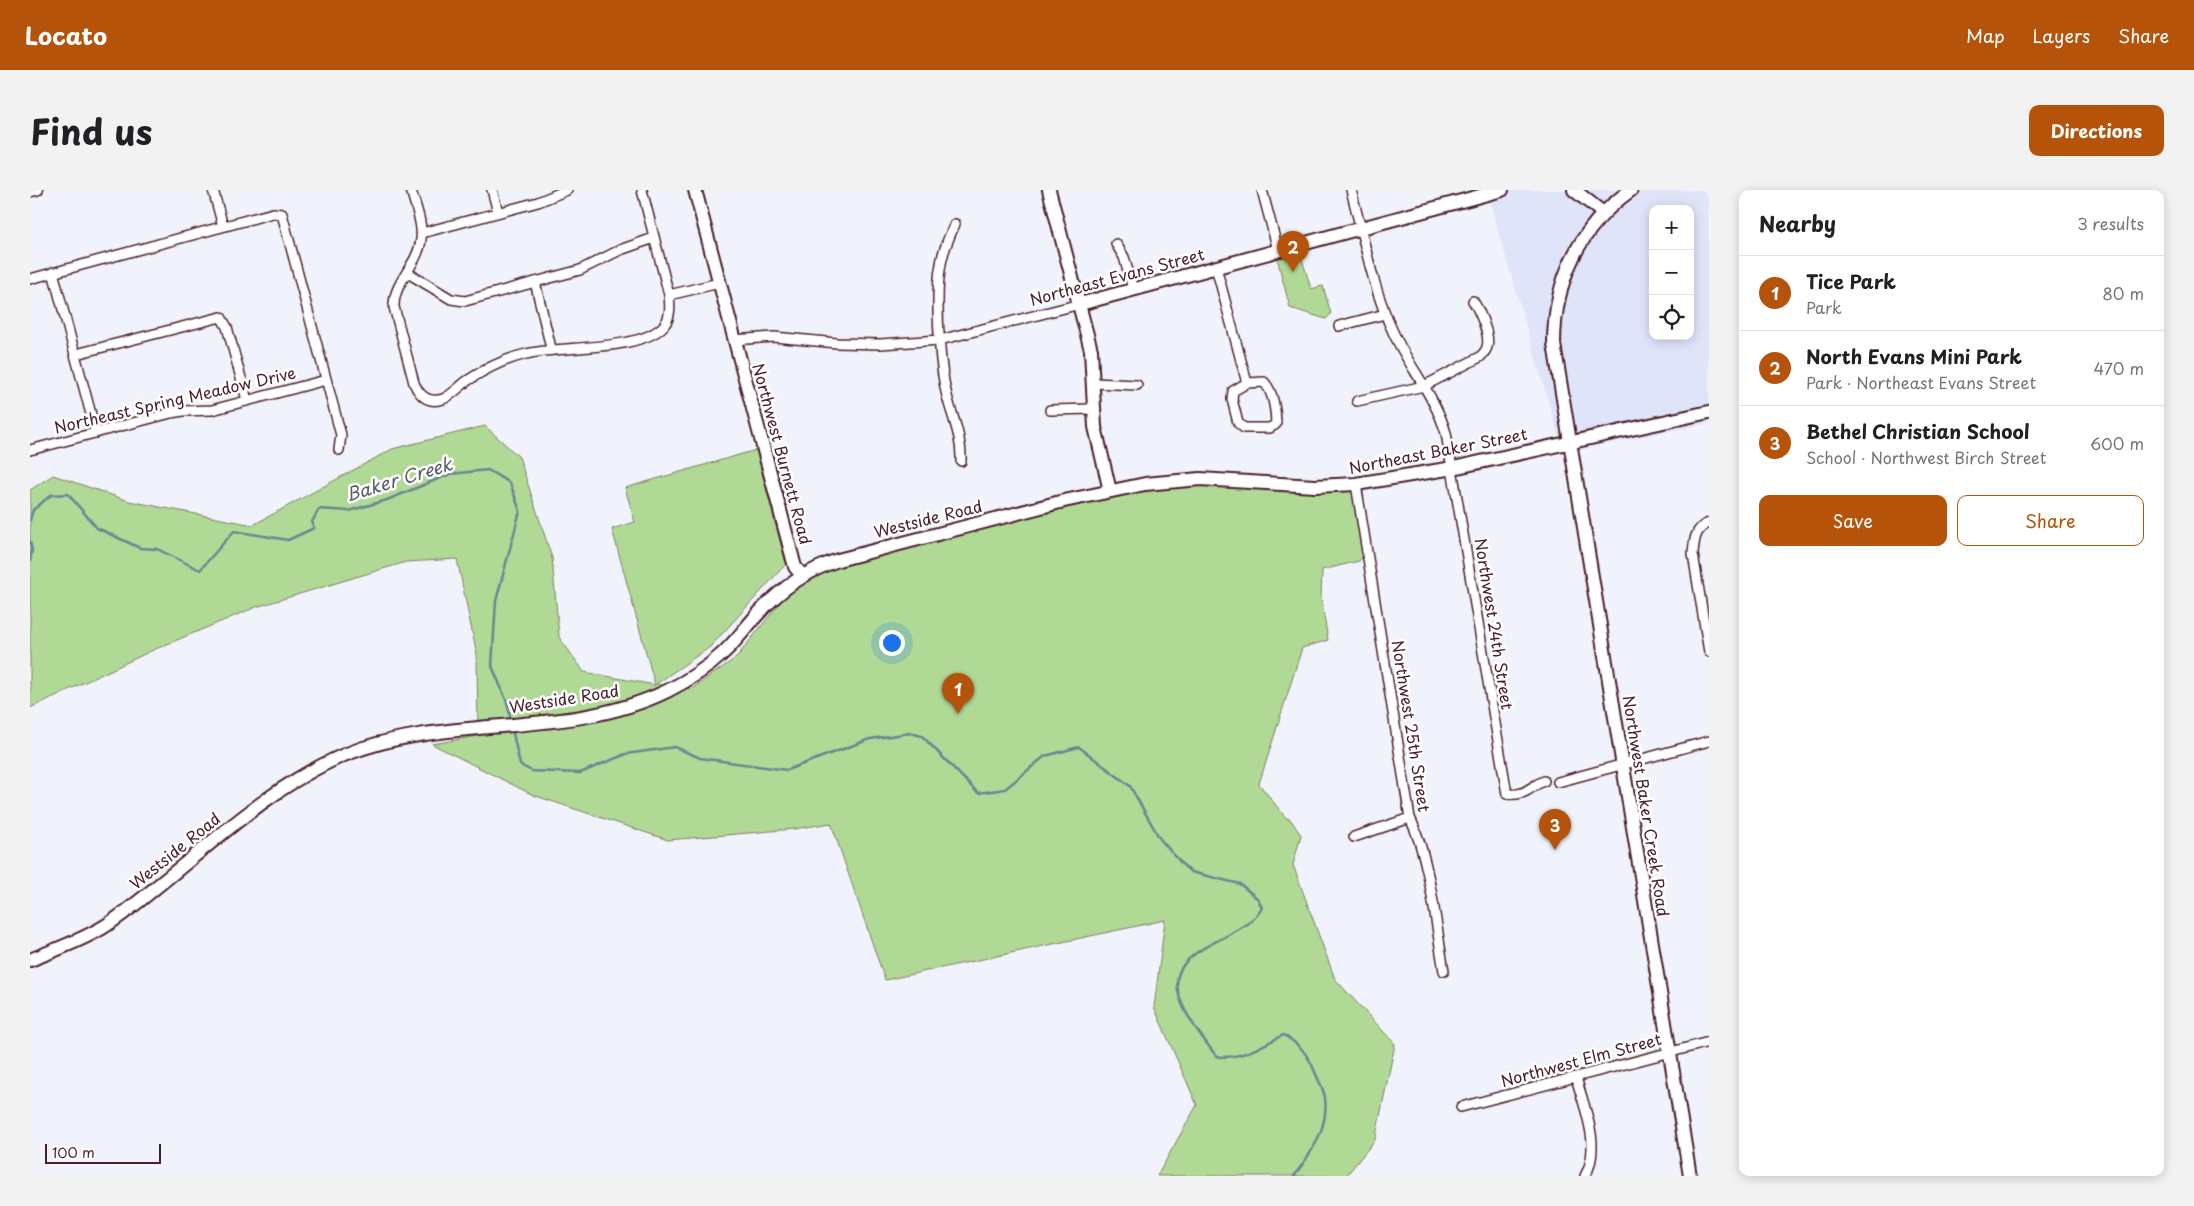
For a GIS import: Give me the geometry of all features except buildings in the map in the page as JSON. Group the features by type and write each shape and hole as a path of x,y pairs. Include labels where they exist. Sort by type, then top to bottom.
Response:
{"main road":[{"name":"Northwest Burnett Road","path":"695,190 795,567 802,575"},
{"path":"1049,190 1091,350 1096,436 1110,491"},
{"name":"Northeast Evans Street","path":"1080,304 1502,190"},
{"path":"1574,190 1603,212"},
{"name":"Northwest Baker Creek Road","path":"1631,190 1603,212 1586,234 1569,262 1557,304 1554,344 1690,1176"},
{"name":"Northeast Baker Street","path":"1110,491 1145,484 1185,480 1315,486 1356,484 1453,468 1709,412"},
{"name":"Westside Road","path":"30,960 87,936 118,917 234,825 309,774 335,760 368,747 425,734 554,720 595,714 633,704 664,692 696,675 722,654 770,601 802,575 819,567 858,554 1110,491"}],"street":[{"path":"30,192 38,190"},
{"path":"213,190 222,226"},
{"path":"411,190 422,233 419,250 395,294 394,307 418,393 423,398 435,400 444,399 487,369 510,358 551,348 607,345 649,337 666,323 670,308 670,295 642,190"},
{"path":"492,190 498,212"},
{"path":"422,233 538,202 567,190"},
{"path":"1262,190 1278,250"},
{"name":"Northwest 24th Street","path":"1351,190 1385,314 1400,345 1442,417 1453,468 1507,794 1517,795 1526,793 1538,783 1544,781"},
{"path":"30,279 222,226 273,213 282,214 341,435 339,450"},
{"path":"955,224 945,245 940,266 940,340 945,385 961,443 961,461"},
{"path":"408,273 451,299 459,301 580,270 620,250 654,238"},
{"path":"1116,244 1124,257 1133,289"},
{"path":"1216,267 1246,383"},
{"path":"54,272 96,433"},
{"path":"535,282 551,348"},
{"path":"670,295 719,282"},
{"path":"1357,401 1424,386 1480,356 1487,349 1488,342 1480,314 1473,301"},
{"name":"Northeast Evans Street","path":"734,340 774,337 837,343 880,344 940,340 1080,304"},
{"path":"1339,326 1385,314"},
{"path":"76,354 221,317 227,327 247,400"},
{"name":"Northeast Spring Meadow Drive","path":"30,450 183,410 212,410 326,380"},
{"path":"1264,382 1269,388 1276,416 1276,424 1270,428 1244,428 1238,423 1232,398 1233,391 1246,383 1264,382"},
{"path":"1093,383 1137,386"},
{"path":"1050,410 1093,409"},
{"name":"Northwest 25th Street","path":"1356,484 1410,818 1415,828 1426,872 1444,971"},
{"path":"1709,523 1697,532 1693,554 1709,652"},
{"path":"1558,782 1709,741"},
{"path":"1354,837 1410,818"},
{"name":"Northwest Elm Street","path":"1461,1107 1709,1042"},
{"path":"1576,1077 1593,1144 1592,1163 1585,1176"}],"shaded area":[{"path":"1486,190 1709,190 1709,423 1582,449 1558,435"}],"green space":[{"path":"1300,252 1311,289 1323,286 1331,314 1326,319 1290,308 1277,258"},
{"path":"485,426 519,457 552,558 559,637 584,672 655,685 612,529 635,522 625,488 756,450 786,564 710,647 656,684 691,689 736,658 802,575 1061,502 1185,480 1356,484 1363,557 1359,561 1322,570 1321,597 1328,640 1302,648 1259,784 1286,818 1290,819 1301,835 1293,865 1335,979 1395,1044 1375,1140 1346,1176 1157,1176 1197,1105 1154,1007 1165,920 885,980 831,823 794,829 668,840 533,795 432,744 478,736 477,655 457,559 406,562 256,607 153,650 30,708 30,490 53,475 129,501 253,525 392,449"}],"waterway":[{"name":"Baker Creek","path":"30,520 33,510 51,495 68,494 97,528 140,548 157,549 200,570 234,531 288,540 314,528 312,522 319,509 349,511 387,500 450,474 488,470 510,483 520,511 496,601 492,666 507,702 511,721"},
{"name":"Baker Creek","path":"30,542 32,550 30,562"},
{"name":"Baker Creek","path":"512,729 520,765 532,771 580,773 626,754 675,747 700,758 787,770 870,739 910,733 922,736 978,793 1005,789 1045,756 1079,747 1130,786 1160,839 1191,872 1240,884 1258,899 1262,908 1252,920 1240,929 1204,948 1187,961 1178,977 1178,989 1187,1013 1216,1056 1225,1057 1242,1054 1283,1035 1299,1046 1310,1061 1322,1088 1326,1109 1317,1140 1294,1176"}],"place":[{"name":"North Evans Mini Park","path":"1293,272"},
{"name":"Tice Park","path":"958,714"},
{"name":"Bethel Christian School","path":"1555,850"}]}
